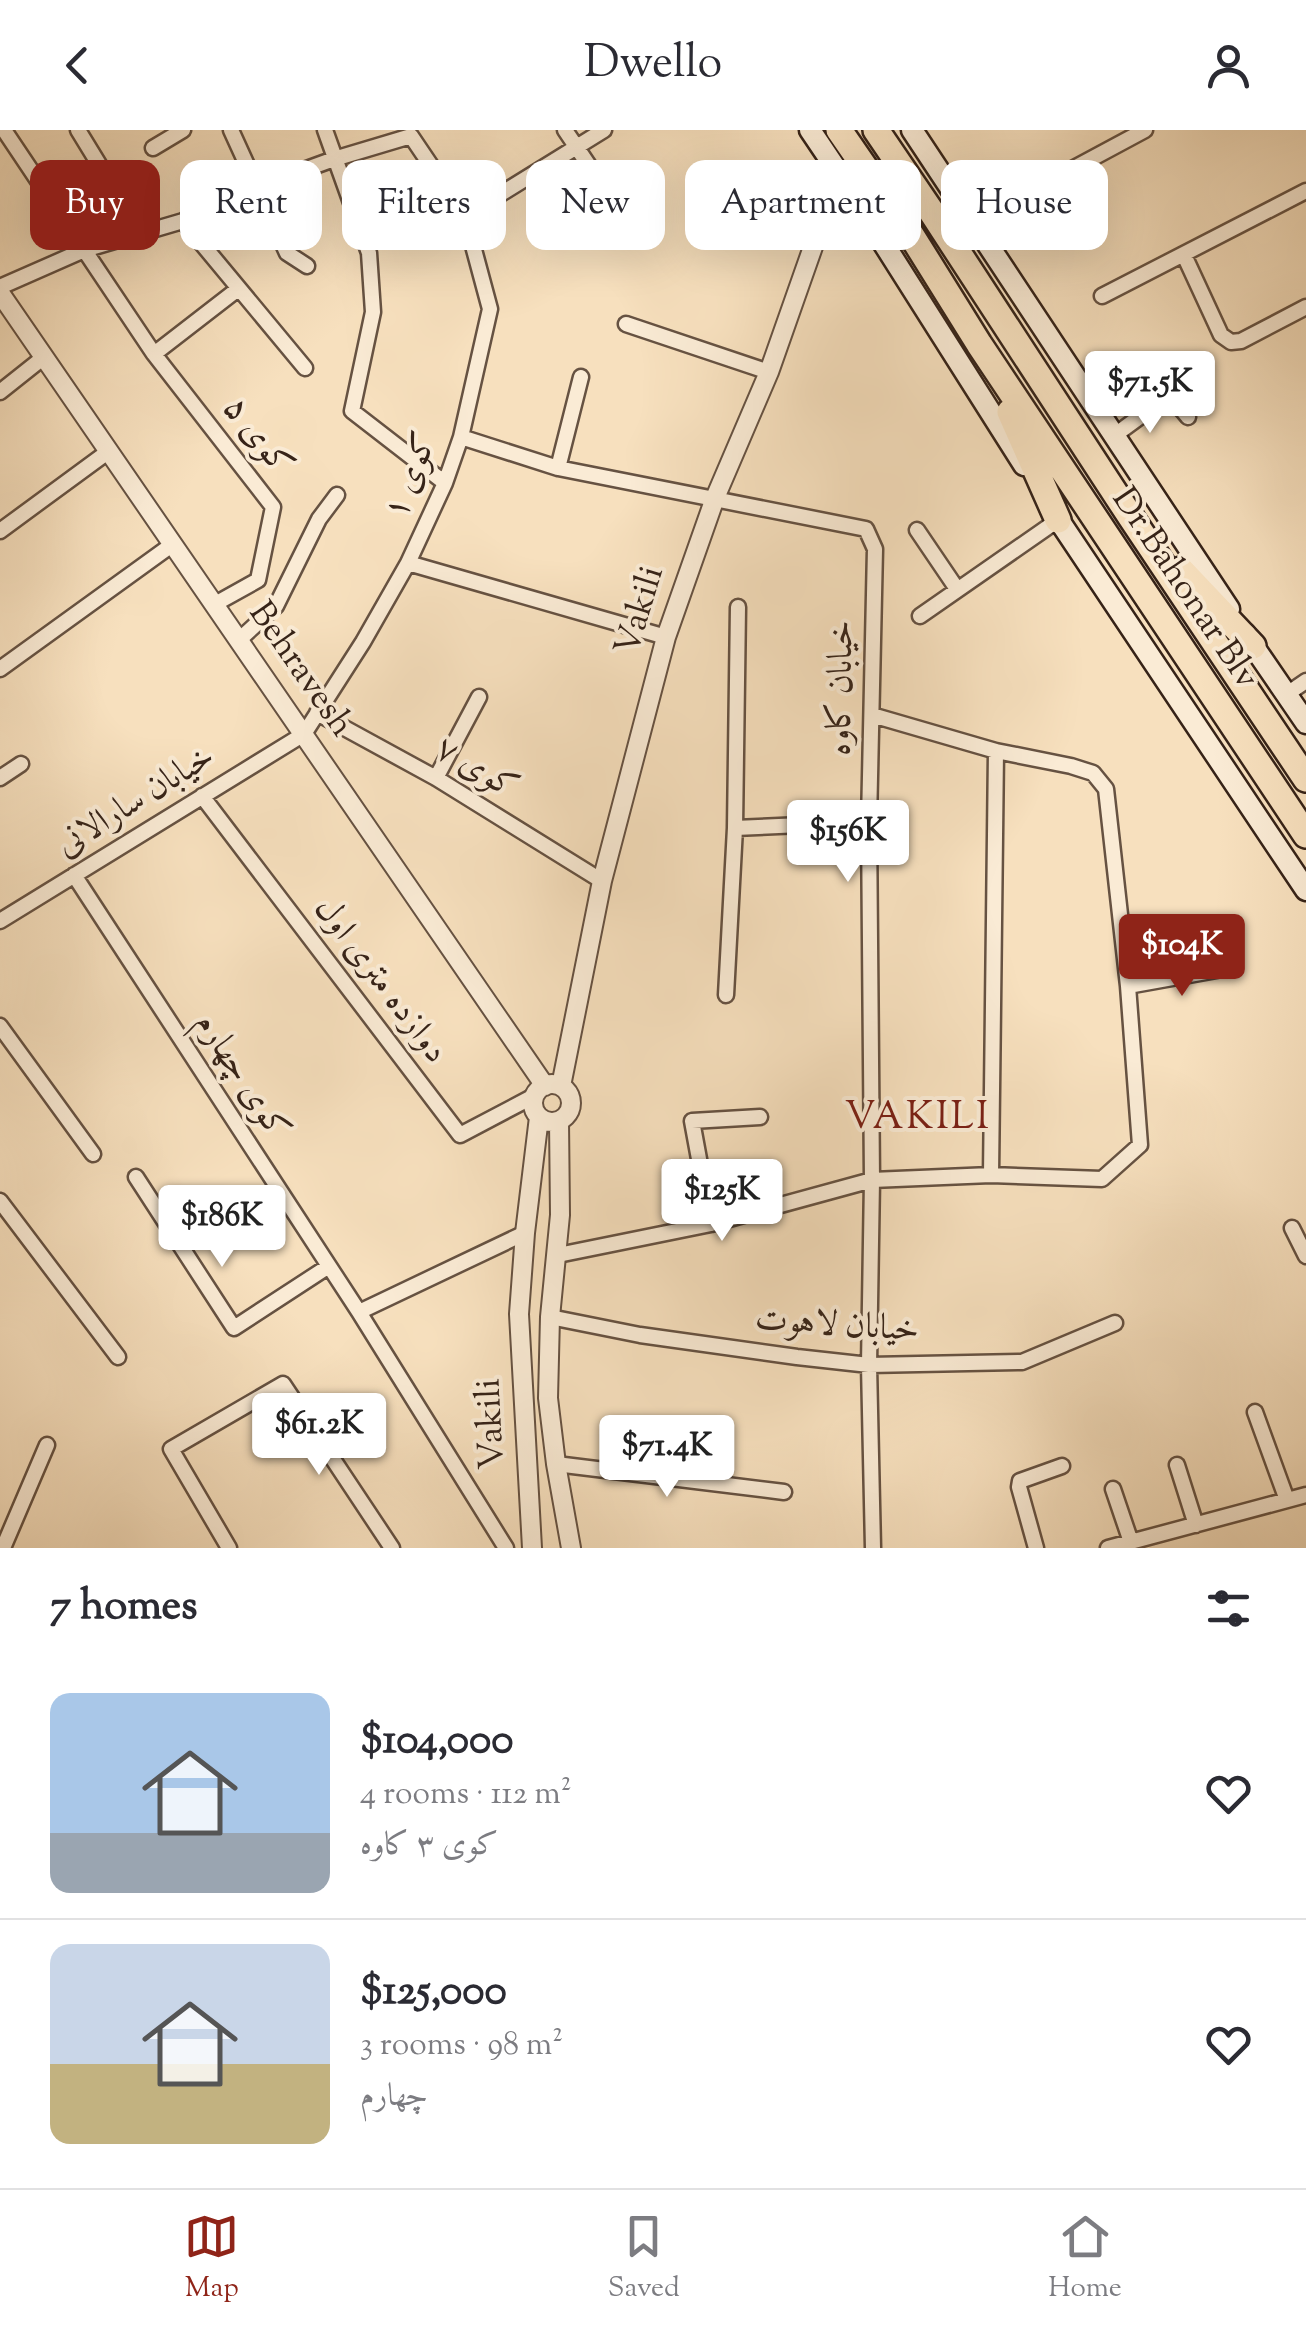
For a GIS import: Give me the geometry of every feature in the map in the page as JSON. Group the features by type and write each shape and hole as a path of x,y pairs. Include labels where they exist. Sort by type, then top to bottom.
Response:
{"highway":[{"name":"Dr.Bahonar Blv","path":"839,130 1306,835"},
{"name":"Dr.Bahonar Blv","path":"876,130 1306,779"},
{"path":"979,344 1058,520"},
{"path":"1130,516 1253,646"}],"main road":[{"path":"810,130 831,160"},
{"path":"912,130 941,175"},
{"path":"888,250 1058,520 1306,890"},
{"path":"990,250 1306,723"}],"street":[{"path":"4,130 30,169"},
{"path":"78,130 96,160"},
{"path":"152,148 184,130"},
{"path":"231,130 244,160"},
{"path":"325,130 369,253 371,273 374,312 352,411 445,484"},
{"path":"565,130 586,160"},
{"path":"506,191 604,130"},
{"path":"1089,160 1145,130"},
{"name":"کوی ۱","path":"334,159 411,136 427,160"},
{"path":"322,164 334,159"},
{"path":"1102,296 1306,191"},
{"path":"0,290 84,250 154,354 238,289"},
{"path":"206,250 304,368"},
{"path":"286,250 307,266"},
{"name":"کوی ۱","path":"304,734 408,563 445,484 461,437 490,308 474,250"},
{"name":"Vakili","path":"547,1089 666,636 715,498 769,372 812,250"},
{"path":"1184,255 1221,335 1230,342 1241,341 1306,307"},
{"name":"Behravesh","path":"0,290 547,1089"},
{"path":"626,324 769,372"},
{"name":"کوی ۵","path":"154,354 274,507 258,580 215,604"},
{"path":"0,392 44,357"},
{"path":"558,468 581,377"},
{"path":"1115,435 1168,400 1188,417"},
{"path":"461,437 558,468 715,498"},
{"path":"0,531 109,451"},
{"path":"239,640 276,606 319,520 337,495"},
{"name":"خیابان کاوه","path":"715,498 866,529 874,549 869,822 873,1548"},
{"path":"920,616 1058,520"},
{"path":"918,530 957,589"},
{"path":"0,669 173,544"},
{"path":"408,563 666,636"},
{"path":"726,995 735,828 738,606"},
{"path":"1287,694 1306,681"},
{"path":"436,778 479,697"},
{"name":"کوی ۷","path":"317,713 436,778 602,881"},
{"path":"558,1255 712,1224 872,1180 991,1175 1102,1178 1140,1145 1128,986 1106,788 1093,773 1072,766 872,716"},
{"name":"خیابان سارالانی","path":"0,921 304,734"},
{"path":"991,1175 996,750"},
{"path":"0,778 21,764"},
{"name":"دوازده متری اول","path":"202,796 460,1135 547,1089"},
{"path":"735,828 869,822"},
{"name":"کوی چهارم","path":"74,876 358,1312 506,1548"},
{"path":"1128,986 1228,968"},
{"path":"0,1026 93,1154"},
{"path":"547,1089 569,1093 572,1104 559,1121 548,1122 533,1107 547,1089"},
{"name":"Vakili","path":"532,1548 519,1314 538,1116"},
{"path":"712,1224 692,1121 760,1117"},
{"name":"Vakili","path":"559,1121 560,1215 552,1282 548,1398 571,1548"},
{"path":"136,1177 234,1328 328,1266"},
{"path":"0,1202 118,1357"},
{"path":"1292,1228 1306,1256"},
{"path":"358,1312 525,1233"},
{"name":"خیابان لاهوت","path":"550,1317 640,1335 869,1365 1022,1362 1115,1323"},
{"path":"229,1548 171,1449 283,1384 392,1548"},
{"path":"1256,1412 1287,1500"},
{"path":"3,1548 48,1445"},
{"path":"556,1464 784,1492"},
{"path":"1176,1465 1196,1525"},
{"path":"1036,1548 1020,1481 1062,1466"},
{"path":"1114,1489 1130,1542"},
{"path":"1108,1548 1306,1495"}],"district":[{"name":"VAKILI","path":"918,1119"}]}
